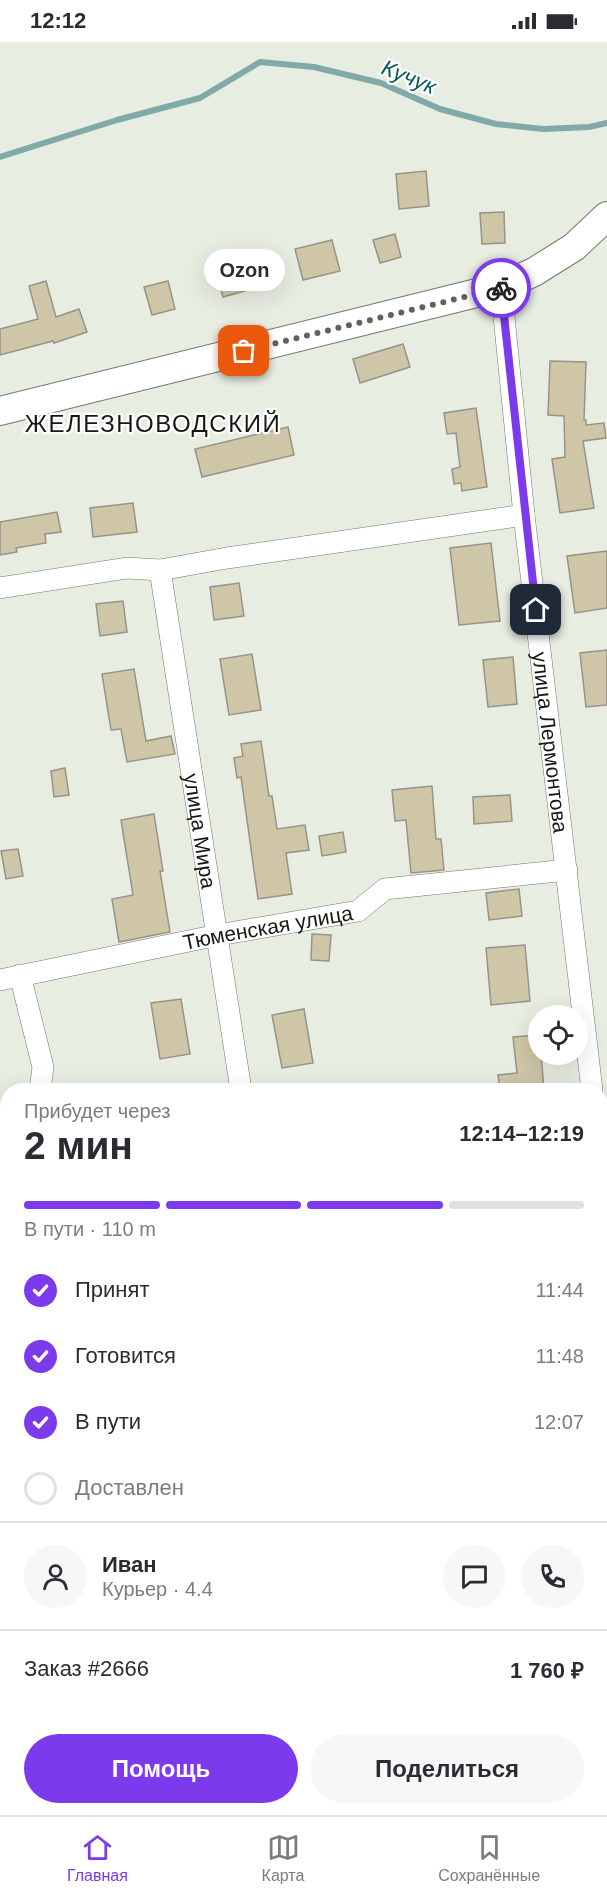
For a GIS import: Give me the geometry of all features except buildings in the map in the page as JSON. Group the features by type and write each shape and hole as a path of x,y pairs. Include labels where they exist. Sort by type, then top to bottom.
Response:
{"street":[{"path":"0,411 501,287 534,272 574,247 607,216"},
{"name":"улица Лермонтова","path":"501,287 524,515 591,1083"},
{"path":"0,588 127,568 160,570 227,558 524,515"},
{"name":"улица Мира","path":"160,570 240,1083"},
{"name":"Тюменская улица","path":"10,977 218,935 358,911 385,889 567,870"},
{"path":"10,977 43,1067 41,1083"}],"waterway":[{"name":"Кучук","path":"0,157 117,120 200,98 260,62 314,67 381,83 440,109 496,124 543,129 589,127 607,123"}],"way so far":[{"path":"244,351 501,288"}],"place":[{"name":"Ozon","path":"244,351"}],"district":[{"name":"ЖЕЛЕЗНОВОДСКИЙ","path":"153,423"}],"route":[{"path":"501,288 536,610"}]}
